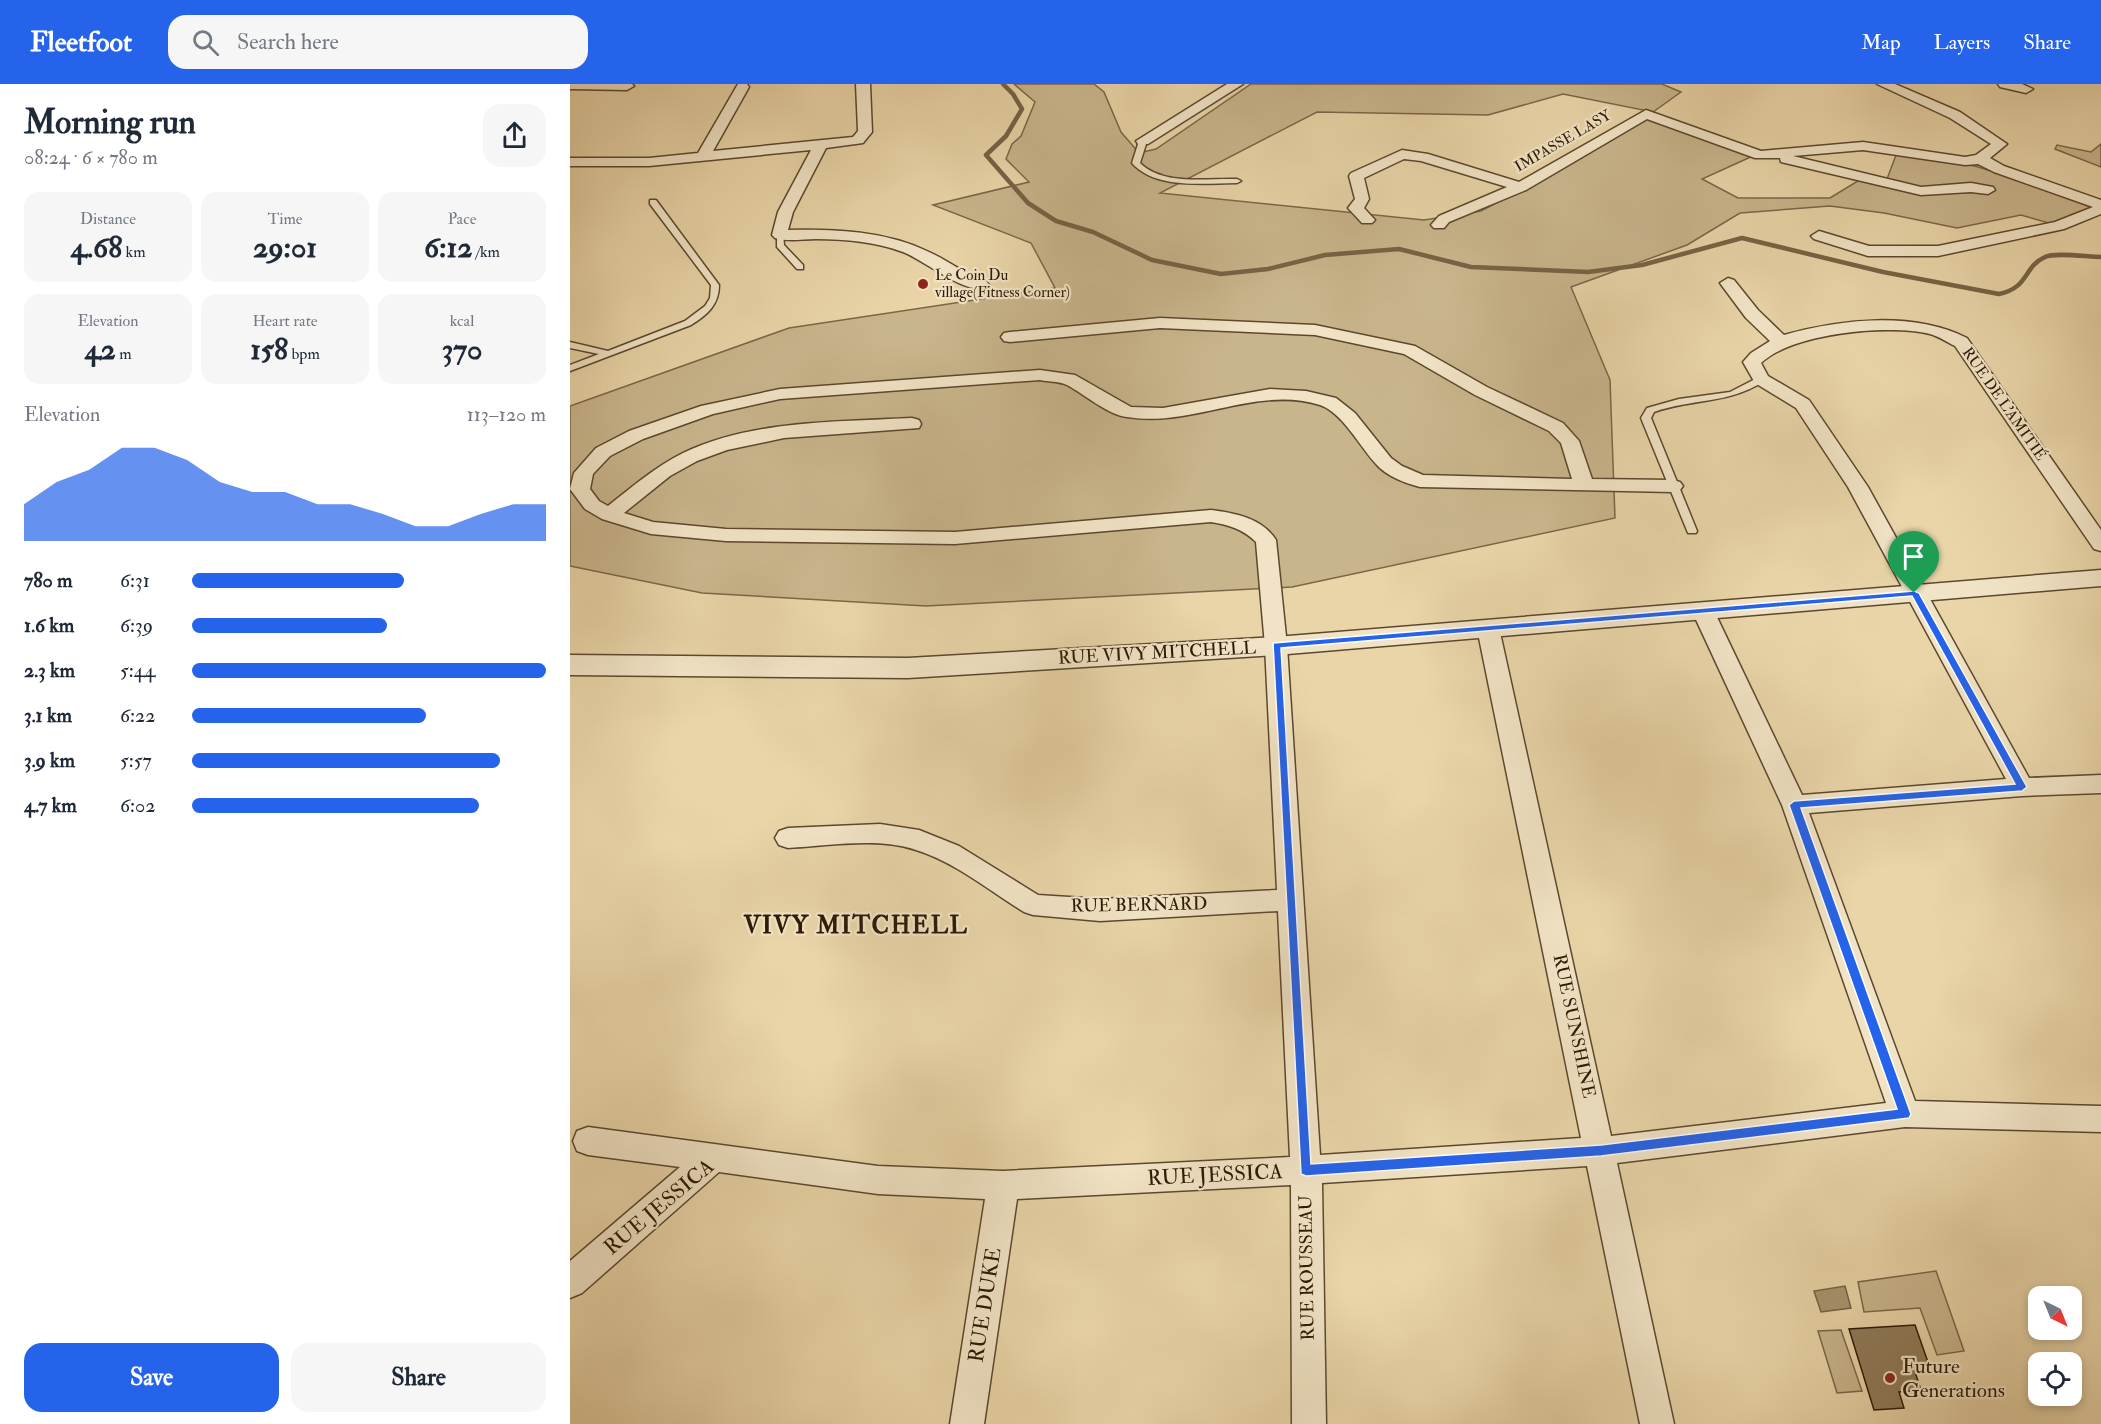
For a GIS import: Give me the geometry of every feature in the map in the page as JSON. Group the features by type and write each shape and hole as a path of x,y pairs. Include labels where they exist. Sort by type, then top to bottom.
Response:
{"street":[{"path":"570,162 618,164 848,142 863,136 865,132 863,84"},
{"path":"1143,141 1236,84"},
{"path":"1884,84 1955,115 2000,143 1980,159 2000,169 2101,207"},
{"path":"2005,84 2026,89"},
{"path":"570,86 627,86"},
{"path":"704,156 742,87"},
{"name":"IMPASSE LASY","path":"1367,220 1356,208 1362,199 1356,176 1402,154 1521,187 1646,114 1767,154 1863,146 1957,160 1980,159"},
{"path":"820,146 815,163 782,218 780,235 834,235 888,244 923,255 953,274 981,285"},
{"path":"1746,163 1767,154 1921,191 1940,192 1971,186 1988,190"},
{"path":"1439,225 1444,219 1521,187"},
{"path":"1819,236 1868,251 1938,251 2059,226 2101,207"},
{"path":"1728,283 1752,314 1781,342"},
{"path":"1010,337 1160,323 1315,330 1409,350 1481,391 1556,427 1570,441 1584,485"},
{"name":"RUE DE L'AMITIÉ","path":"1761,379 1752,362 1759,354 1781,342 1804,335 1849,330 1922,328 1937,331 1961,342 2101,545"},
{"path":"912,424 792,430 742,440 694,456 663,472 609,515 592,505 580,489 584,472 603,452 636,435 708,410 780,394 1040,375 1070,379 1127,412 1162,414 1270,394 1306,396 1330,402 1348,417 1384,462 1395,470 1420,481 1673,486"},
{"path":"1761,379 1803,404 1858,488 2022,787"},
{"name":"RUE ROUSSEAU","path":"609,515 651,528 726,535 955,538 1211,516 1237,519 1256,529 1266,540 1276,646 1306,1170 1309,1424"},
{"name":"RUE VIVY MITCHELL","path":"570,665 908,668 1276,646 2101,578"},
{"path":"1703,611 1794,805 1905,1114"},
{"name":"RUE SUNSHINE","path":"1488,628 1601,1151 1657,1424"},
{"path":"1794,805 2022,787 2101,784"},
{"name":"RUE BERNARD","path":"788,838 880,834 919,840 951,853 1033,905 1100,910 1291,900"},
{"name":"RUE JESSICA","path":"570,1282 714,1157 878,1180 1004,1185 1306,1170 1601,1151 1905,1114 2101,1119"},
{"path":"579,1144 714,1157"},
{"name":"RUE DUKE","path":"967,1424 1004,1185"}],"lane":[{"path":"1143,141 1136,163 1146,173 1161,178 1237,181"},
{"path":"570,368 688,323 712,304 716,294 715,285 653,202"},
{"path":"780,235 780,245 800,267"},
{"path":"570,345 607,354"},
{"path":"1692,531 1646,418 1650,410 1663,404 1735,395 1761,379"}],"shaded area":[{"path":"1014,84 1094,84 1104,92 1121,132 1139,153 1156,149 1251,84 1662,84 1681,92 1653,112 1563,94 1488,115 1317,112 1160,193 1424,220 1481,211 1557,171 1646,117 1755,155 1702,179 1738,198 1830,198 1861,179 1887,179 1896,155 1975,166 2071,196 2096,208 2052,224 2021,215 1957,228 1884,213 1830,206 1740,213 1687,245 1571,287 1610,380 1615,518 1292,587 926,606 702,593 570,566 570,406 789,328 1055,288 1031,243 933,205 1029,182 1006,159 1012,144 1021,136 1035,102"},
{"path":"2101,144 2101,167 2055,149 2057,145 2091,152"},
{"path":"1936,1271 1964,1351 1937,1355 1920,1308 1864,1312 1858,1282"},
{"path":"1845,1286 1851,1308 1821,1312 1814,1291"},
{"path":"1841,1330 1862,1391 1837,1393 1818,1331"}],"building":[{"name":"Future Generations","path":"1915,1325 1929,1365 1913,1366 1921,1390 1899,1392 1904,1408 1874,1410 1849,1329"}],"waterway":[{"path":"1003,84 1013,94 1022,109 1006,136 986,155 1028,203 1056,221 1093,232 1152,260 1221,274 1268,269 1325,255 1399,249 1471,267 1588,272 1642,265 1742,238 1883,272 1999,294 2016,287 2033,266 2045,257 2064,255 2101,257"}],"place":[{"name":"Le Coin Du village(Fitness Corner)","path":"923,284"},
{"name":"Future Generations","path":"1890,1378"}],"district":[{"name":"VIVY MITCHELL","path":"856,925"}],"route":[{"path":"1914,593 2022,787 1794,805 1905,1114 1601,1151 1306,1170 1276,646 1914,593"}]}
